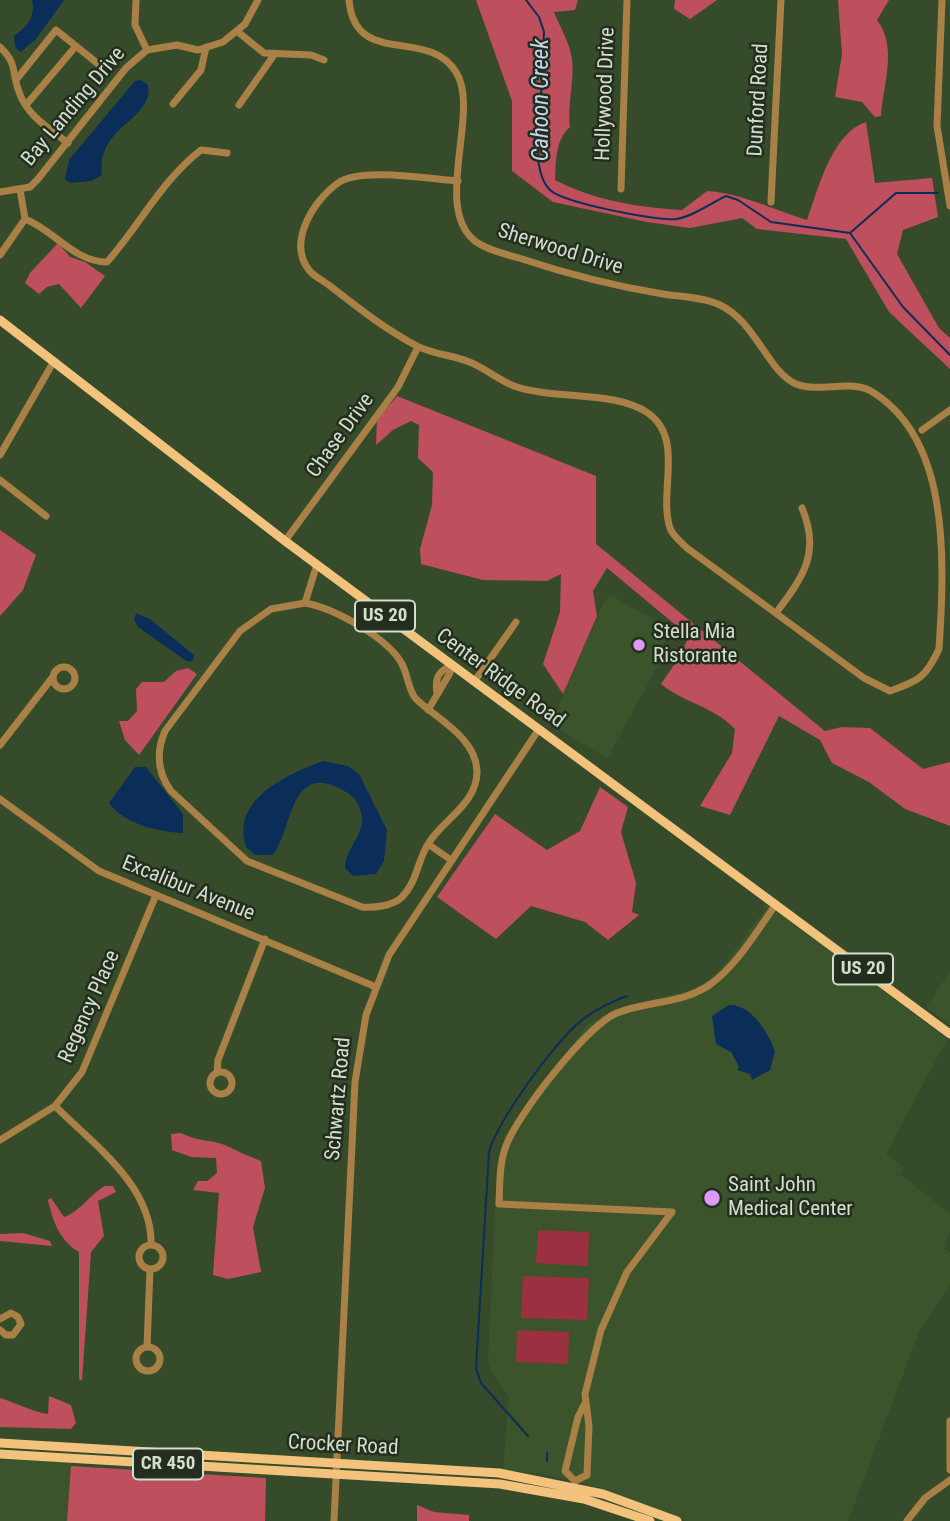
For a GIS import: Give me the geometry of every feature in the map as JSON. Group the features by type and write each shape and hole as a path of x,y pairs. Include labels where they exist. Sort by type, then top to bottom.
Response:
{"main road":[{"name":"Center Ridge Road","path":"0,320 285,541 950,1034"},
{"name":"Crocker Road","path":"0,1443 499,1474 573,1488 677,1521"},
{"name":"Crocker Road","path":"0,1454 489,1483 556,1493 573,1488 650,1521"}],"street":[{"path":"136,0 135,25 147,50"},
{"path":"258,0 238,32 264,53 311,55 324,60"},
{"name":"Sherwood Drive","path":"349,0 354,23 369,37 383,44 414,47 439,54 460,78 462,95 458,213 463,226 475,241 577,277 719,304 756,336 785,378 811,387 867,389 909,415 927,440"},
{"name":"Hollywood Drive","path":"621,189 627,0"},
{"name":"Dunford Road","path":"771,202 781,0"},
{"path":"942,0 937,126 950,206"},
{"path":"16,80 56,30 102,67"},
{"name":"Bay Landing Drive","path":"0,192 30,187 127,68 147,50 177,45 198,50 223,42 238,32"},
{"path":"26,105 76,46"},
{"path":"0,47 13,60 16,80 33,116 68,143"},
{"path":"173,104 201,69 206,47"},
{"path":"239,105 274,55"},
{"path":"0,254 25,219 37,224 77,254 95,262 107,262 127,240 180,166 201,150 227,153"},
{"path":"458,181 350,177 326,194 302,231 302,253 309,270 418,347 470,362 515,386 626,404 649,413 662,430 669,451 666,505 670,531 687,548 864,678 890,691 915,682 929,670 939,649 948,534 947,499"},
{"name":"Bay Landing Drive","path":"20,189 25,219"},
{"name":"Chase Drive","path":"285,541 398,387 418,347"},
{"path":"0,455 54,361"},
{"path":"922,430 950,410"},
{"path":"0,480 46,516"},
{"path":"776,613 808,566 809,524 802,508"},
{"path":"305,603 317,564"},
{"path":"305,603 325,606 348,617 397,657 413,696 466,741 477,770 471,794 428,844 415,880 401,899 376,908 362,907 247,861 171,791 162,779 159,744 165,731 240,631 271,610 305,603"},
{"path":"474,682 516,622"},
{"path":"428,710 450,673 451,665"},
{"path":"0,745 52,678"},
{"name":"Schwartz Road","path":"334,1521 356,1073 363,1028 389,955 539,729"},
{"name":"Excalibur Avenue","path":"0,799 99,871 376,987"},
{"path":"428,844 451,860"},
{"name":"Regency Place","path":"0,1140 55,1106 82,1072 156,895"},
{"path":"584,1405 589,1418 588,1471 573,1488 565,1471 578,1417 584,1405 593,1357 613,1300 640,1252 672,1212 499,1204 505,1147 517,1125 593,1027 615,1014 683,998 708,986 730,965 776,904"},
{"path":"217,1073 218,1060 265,939"},
{"path":"55,1106 134,1188 150,1224 151,1245"},
{"path":"151,1245 161,1250 163,1258 160,1265 150,1269 143,1265 140,1255 144,1248 151,1245"},
{"path":"147,1347 150,1269"},
{"path":"0,1319 11,1313 18,1317 21,1324 13,1335 6,1335 0,1330"},
{"path":"950,1421 950,1470"},
{"path":"907,1521 925,1498 950,1480"}],"shaded area":[{"path":"476,0 578,0 575,10 554,12 570,49 573,71 570,127 559,145 555,180 601,198 633,205 682,210 707,191 720,192 807,220 835,150 854,128 866,122 875,183 932,178 938,217 903,230 897,254 939,328 950,338 950,369 889,312 846,239 757,229 742,218 690,228 647,222 553,202 512,171 512,101"},
{"path":"675,0 717,0 690,19 674,9"},
{"path":"838,0 889,0 877,20 887,42 888,54 881,116 875,117 862,102 835,97 842,54"},
{"path":"58,243 70,257 85,262 105,276 81,308 59,284 47,287 39,294 25,283 30,273"},
{"path":"397,396 596,476 596,544 825,731 842,727 870,728 923,769 950,762 950,826 905,809 869,782 832,763 820,740 779,716 730,815 700,806 732,753 735,729 717,715 661,684 680,656 689,636 607,568 593,591 597,616 563,694 543,664 560,612 561,574 547,581 483,580 421,564 420,549 432,505 433,472 418,458 419,425 411,421 393,430 376,445 377,420"},
{"path":"0,530 36,555 23,590 0,616"},
{"path":"610,595 666,627 662,658 607,759 551,723 603,603"},
{"path":"188,668 197,674 139,755 125,740 119,721 128,721 137,711 136,689 142,682 164,682 176,671"},
{"path":"600,787 628,807 621,832 636,883 632,912 639,915 608,940 585,922 531,906 496,939 437,897 495,814 547,850 580,831"},
{"name":"Saint John Medical Center","path":"763,901 947,1039 886,1154 904,1168 900,1174 950,1214 950,1229 944,1249 950,1254 950,1284 919,1331 848,1521 686,1521 598,1487 543,1474 503,1470 509,1396 492,1372 488,1360 497,1164 505,1135 587,1025 614,1009 691,990 707,981 721,968 764,911"},
{"path":"950,971 950,1025 926,1007"},
{"path":"181,1133 225,1145 261,1161 265,1188 253,1227 261,1272 228,1279 213,1275 219,1193 193,1190 198,1181 207,1181 217,1173 216,1158 191,1157 172,1150 171,1134"},
{"path":"105,1186 113,1186 116,1192 98,1201 104,1236 91,1252 82,1381 79,1379 79,1252 66,1242 58,1229 48,1200 51,1198 64,1217"},
{"path":"538,1230 589,1232 588,1266 536,1263"},
{"path":"23,1233 50,1241 52,1246 0,1241 0,1234"},
{"path":"523,1276 589,1278 587,1320 521,1318"},
{"path":"517,1330 569,1332 568,1364 516,1362"},
{"path":"49,1396 71,1405 76,1423 71,1429 0,1427 0,1398 48,1414"},
{"path":"0,1458 71,1462 67,1521 0,1521"},
{"path":"71,1466 266,1478 265,1521 67,1521"},
{"path":"417,1505 434,1512 469,1515 469,1521 417,1521"}],"water":[{"path":"32,0 64,0 36,39 21,52 15,47 14,36 29,21 33,11"},
{"path":"141,80 148,85 148,97 108,145 102,158 102,175 91,181 70,183 65,179 69,160 135,81"},
{"path":"136,613 150,619 194,655 193,660 189,662 182,658 138,627 134,620"},
{"path":"323,761 348,766 359,774 387,830 384,861 376,874 353,876 345,868 348,855 360,831 362,818 352,797 327,784 314,784 303,790 273,855 255,855 246,847 243,830 246,815 254,802 278,782"},
{"path":"135,767 146,767 183,814 183,833 163,831 132,821 109,803"},
{"path":"729,1005 744,1009 758,1020 775,1051 770,1070 752,1080 750,1074 737,1070 739,1067 731,1052 716,1044 712,1016"}],"waterway":[{"name":"Cahoon Creek","path":"526,0 539,17 544,32 538,160 543,180 550,190 591,205 665,219 688,216 726,196 738,200 771,222 850,233 903,307 950,355"},
{"path":"850,233 896,193 938,193"},
{"path":"528,1436 481,1383 476,1368 489,1152 514,1104 564,1037 593,1012 627,996"},
{"path":"547,1453 547,1461"}],"place":[{"name":"Stella Mia Ristorante","path":"639,645"},
{"name":"Saint John Medical Center","path":"712,1198"}]}
